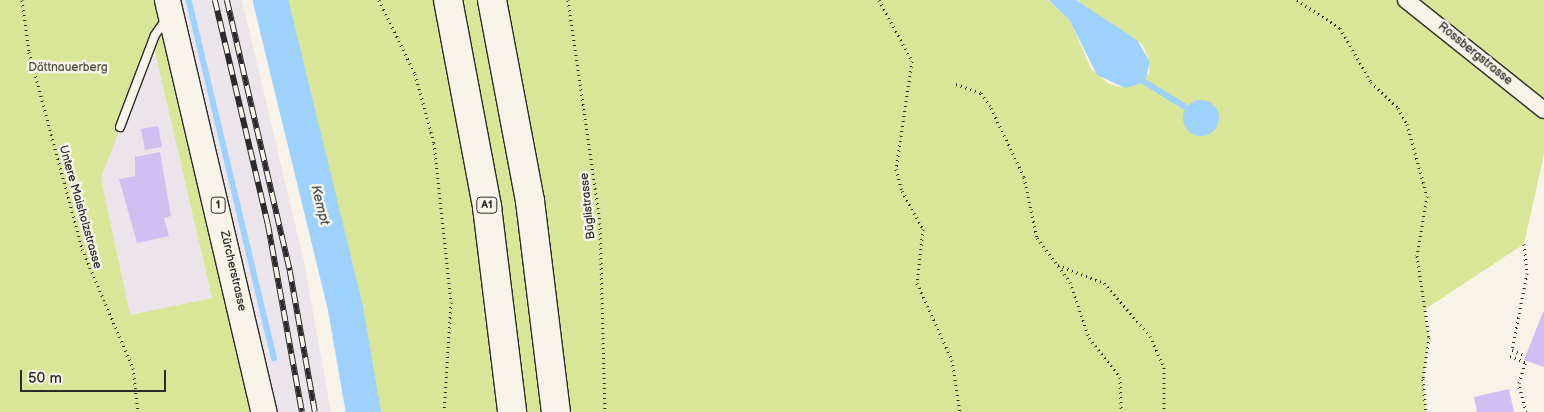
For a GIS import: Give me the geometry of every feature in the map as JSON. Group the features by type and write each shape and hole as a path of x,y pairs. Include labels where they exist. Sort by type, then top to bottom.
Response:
{"highway":[{"name":"A1","path":"448,0 487,208 512,412"},
{"path":"492,0 530,201 556,412"}],"main road":[{"name":"Zürcherstrasse","path":"169,7 264,412"}],"street":[{"name":"Rossbergstrasse","path":"1406,0 1544,110"}],"lane":[{"name":"Zürcherstrasse","path":"120,127 155,35 169,7"}],"path":[{"name":"Untere Maisholzstrasse","path":"22,0 29,52 82,249 133,368 138,412"},
{"path":"379,0 419,83 434,143 451,302 444,412"},
{"name":"Büglistrasse","path":"568,0 600,223 605,412"},
{"path":"879,0 912,61 896,168 902,191 923,229 917,283 952,360 960,412"},
{"path":"1297,0 1346,35 1371,82 1398,108 1407,124 1427,196 1417,256 1429,337 1423,379 1426,412"},
{"path":"956,84 975,90 988,102 1024,177 1034,233 1072,287 1090,338 1122,381 1121,412"},
{"path":"1524,244 1527,273 1512,350 1526,359"},
{"path":"1057,264 1104,283 1150,336 1164,367 1164,412"},
{"path":"1510,356 1526,359"},
{"path":"1526,359 1519,383 1526,412"}],"shaded area":[{"path":"181,0 242,0 304,262 331,412 278,412"},
{"path":"153,42 212,298 130,316 101,178"}],"green space":[{"name":"Dättnauerberg","path":"0,0 167,0 264,412 0,412","holes":["153,43 212,298 130,315 101,178"]},
{"path":"278,0 1048,0 1070,21 1091,69 1109,84 1125,88 1149,74 1150,62 1142,44 1076,0 1544,0 1544,154 1524,244 1424,310 1429,337 1423,379 1426,412 374,412 360,329"}],"water":[{"path":"1049,0 1076,0 1137,40 1150,62 1145,82 1125,88 1097,75 1070,21"},
{"path":"1201,100 1214,105 1219,118 1214,131 1201,136 1188,131 1183,118 1188,105"}],"building":[{"path":"158,126 162,147 145,150 141,129"},
{"path":"160,152 171,216 164,218 169,236 137,243 119,179 135,176 135,157"},
{"path":"1544,312 1544,367 1524,360"},
{"path":"1509,389 1514,412 1477,412 1474,397"}],"waterway":[{"path":"189,0 274,358"},
{"name":"Kempt","path":"270,0 345,308 363,412"},
{"path":"1145,82 1184,106"}],"railway":[{"path":"215,0 268,224 302,412"},
{"path":"227,0 290,271 315,412"}]}
